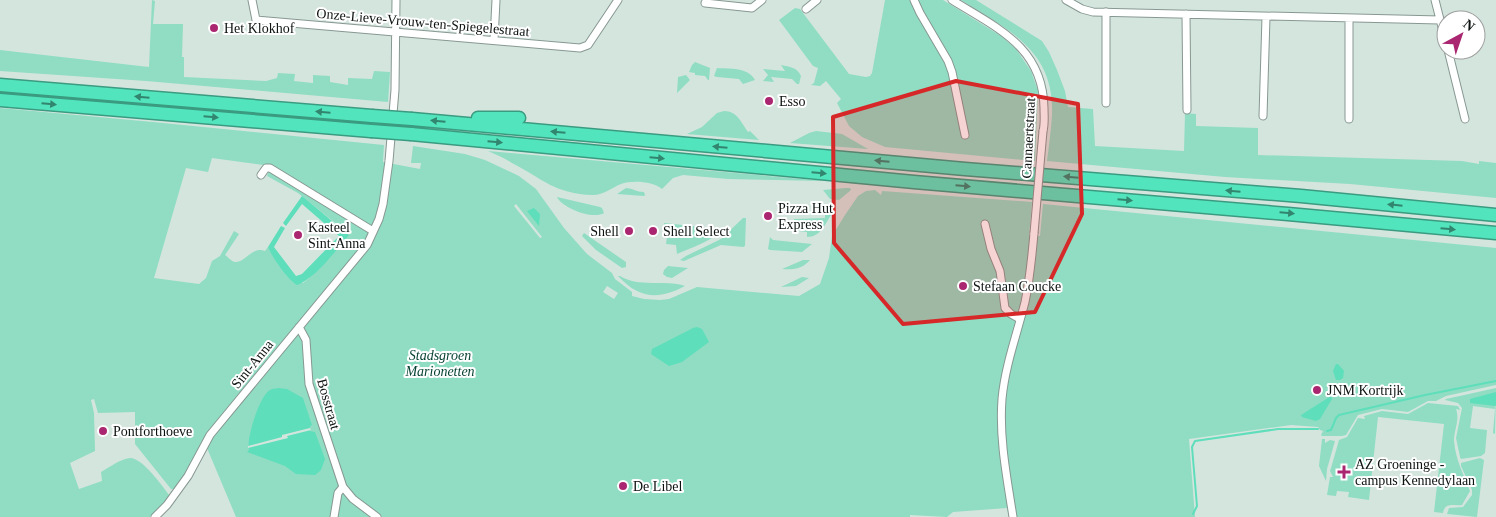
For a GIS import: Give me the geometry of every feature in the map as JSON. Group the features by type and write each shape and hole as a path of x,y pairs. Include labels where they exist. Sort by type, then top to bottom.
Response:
{"highway":[{"path":"0,85 412,119 965,169 1301,196 1496,215"},
{"path":"0,100 410,134 914,182 1496,233"},
{"path":"464,124 480,118 519,118"},
{"path":"447,138 459,147"},
{"path":"913,157 965,169"},
{"path":"864,186 914,182"}],"street":[{"name":"Onze-Lieve-Vrouw-ten-Spiegelestraat","path":"252,0 256,20 580,48 588,45 618,0"},
{"name":"Sint-Anna","path":"155,517 170,501 188,476 210,435 367,244 383,204 389,161 395,90 396,0"},
{"path":"494,40 496,0"},
{"path":"705,3 714,2 752,8 762,0"},
{"path":"806,9 817,0"},
{"path":"914,0 920,14 948,61 965,135"},
{"name":"Cannaertstraat","path":"952,0 1007,34 1019,44 1029,56 1036,69 1044,97 1043,131 1030,272 1007,368 1002,401 1004,452 1013,517"},
{"path":"1066,0 1094,12 1436,20"},
{"path":"1106,12 1106,103"},
{"path":"1186,14 1187,110"},
{"path":"1263,116 1266,17"},
{"path":"1349,18 1349,119"},
{"path":"1451,60 1466,119"},
{"path":"261,175 266,168 270,168 373,231"},
{"path":"985,224 991,249 1000,271 1005,308 1020,319"},
{"name":"Bosstraat","path":"299,327 304,336 306,346 308,384 343,487 353,499 377,517"},
{"path":"334,517 338,493 343,487"}],"highlighted area":[{"path":"956,81 1078,104 1082,214 1035,312 903,324 834,243 833,117"}],"green space":[{"path":"152,0 155,1 153,24 183,24 182,57 184,57 184,77 266,81 277,78 278,73 295,74 294,81 313,83 313,75 330,76 330,82 348,85 348,78 372,79 374,71 390,72 388,102 146,81 0,71 0,50 149,67"},
{"path":"885,0 943,0 1001,36 1016,49 1031,71 1038,91 1035,161 885,147 862,137 849,126 837,103 841,99 826,81 820,86 811,85 814,83 818,68 813,66 779,20 795,8 800,9 849,74 866,77 872,73"},
{"path":"961,0 976,0 1042,41 1057,70 1065,91 1068,107 1093,109 1095,146 1184,151 1185,113 1196,114 1196,126 1258,128 1258,155 1462,161 1479,164 1479,161 1496,163 1496,198 1350,184 1225,177 1047,161 1052,115 1051,93 1046,74 1037,58 1025,44 995,21"},
{"path":"258,25 292,28 291,31 258,28"},
{"path":"695,62 710,68 709,80 705,76 689,72"},
{"path":"781,65 797,71 801,76 799,84 792,79 771,77 774,82 763,81 768,75 763,69 785,71"},
{"path":"717,68 743,71 755,80 743,84 739,79 717,77 714,76"},
{"path":"686,75 690,80 677,93 678,77"},
{"name":"Stadsgroen Marionetten","path":"0,108 384,145 383,162 420,169 421,163 411,163 413,146 465,154 485,160 519,176 536,189 564,228 587,254 612,273 615,279 632,292 632,296 644,299 669,299 697,287 799,296 820,284 829,258 832,236 858,196 866,191 875,190 881,195 882,191 1032,202 1029,236 1040,236 1043,204 1496,248 1496,385 1446,396 1436,401 1428,401 1408,412 1382,409 1358,415 1346,435 1342,436 1322,436 1323,431 1318,427 1291,425 1189,439 1195,517 1009,517 1007,508 953,512 947,517 910,515 910,517 236,517 207,448 198,451 191,466 174,489 171,489 135,444 135,412 98,413 94,399 91,400 94,413 95,451 70,463 79,489 102,481 101,472 130,458 135,459 146,467 170,496 150,517 0,517","holes":["212,158 271,166 267,176 298,193 349,234 303,283 294,283 268,247 265,251 256,251 239,262 231,260 225,255 239,234 234,231 220,256 212,261 206,278 199,284 154,278 186,168 208,172","516,204 542,237 540,238 514,206","607,286 618,293 614,299 603,292"]},
{"path":"724,111 735,115 748,132 750,131 759,140 687,134 702,127 717,113"},
{"path":"816,131 842,134 868,149 790,143"},
{"path":"488,151 825,181 728,179 683,175 673,178 662,189 653,184 630,182 621,184 601,194 580,194 550,185"},
{"path":"626,188 644,192 645,195 617,194"},
{"path":"850,188 851,190 839,200 830,199 823,190"},
{"path":"557,197 600,207 604,213 593,215 578,212 565,205"},
{"path":"825,213 831,215 821,230 811,237 807,237 807,232 788,230 789,224 793,225 794,219 825,218"},
{"path":"743,218 746,218 745,246 721,245 684,261 680,260 721,239"},
{"path":"664,223 721,229 707,241 677,254 676,245 666,244 667,237 663,237"},
{"path":"584,233 626,262 626,267 622,268 596,250 582,236"},
{"path":"770,237 773,240 812,244 802,252 770,250 768,249"},
{"path":"803,260 810,260 798,268 782,269"},
{"path":"668,266 688,268 672,278 663,274"},
{"path":"618,276 635,282 669,283 685,286 667,294 650,295 642,293 626,284"},
{"path":"802,277 809,278 796,286 781,287"},
{"path":"1496,388 1495,434 1493,433 1495,409 1473,406 1470,428 1487,430 1485,453 1481,456 1461,459 1456,438 1462,408 1458,403 1445,400"},
{"path":"1428,403 1458,406 1460,410 1456,409 1454,441 1458,461 1470,491 1462,505 1448,506 1443,513 1434,512 1444,424 1378,417 1369,500 1348,497 1349,492 1337,491 1336,496 1327,495 1330,477 1333,477 1330,471 1339,440 1347,437 1358,418 1365,419 1364,416 1382,411 1408,414"},
{"path":"1322,439 1325,439 1325,443 1330,440 1335,441 1327,469 1326,481 1319,466"},
{"path":"1480,458 1484,460 1477,517 1447,514 1449,508 1463,507 1472,495 1472,490 1461,463"}],"shaded area":[{"path":"302,196 349,235 318,270 297,285 281,268 268,247 281,226 285,228 274,247 296,276 302,274 339,236 302,204 286,226 283,223"},
{"path":"534,208 540,214 539,226 527,211"},
{"path":"697,327 702,329 709,342 682,362 669,366 651,354 652,349"},
{"path":"1336,364 1344,371 1343,378 1340,380 1336,380 1333,371"},
{"path":"278,388 287,389 303,398 312,425 310,426 310,431 315,432 325,459 321,470 315,475 296,474 285,466 247,452 249,450 251,428 262,400 270,390"},
{"path":"1496,392 1496,406 1470,403 1470,399"},
{"path":"1331,396 1332,399 1320,419 1316,421 1302,417 1301,415"}],"pier":[{"path":"310,428 311,430 287,436 288,438 248,448 248,446 282,437 282,435"}],"waterway":[{"path":"1327,431 1331,430 1339,415 1496,381"},
{"path":"1193,514 1197,506 1192,447 1195,441 1278,429 1318,429"}],"place":[{"name":"Het Klokhof","path":"214,28"},
{"name":"Esso","path":"769,101"},
{"name":"Pizza Hut Express","path":"768,216"},
{"name":"Shell","path":"629,231"},
{"name":"Shell Select","path":"653,231"},
{"name":"Kasteel Sint-Anna","path":"298,235"},
{"name":"Stefaan Coucke","path":"963,286"},
{"name":"JNM Kortrijk","path":"1317,390"},
{"name":"Pontforthoeve","path":"103,431"},
{"name":"AZ Groeninge - campus Kennedylaan","path":"1344,472"},
{"name":"De Libel","path":"623,486"}]}
